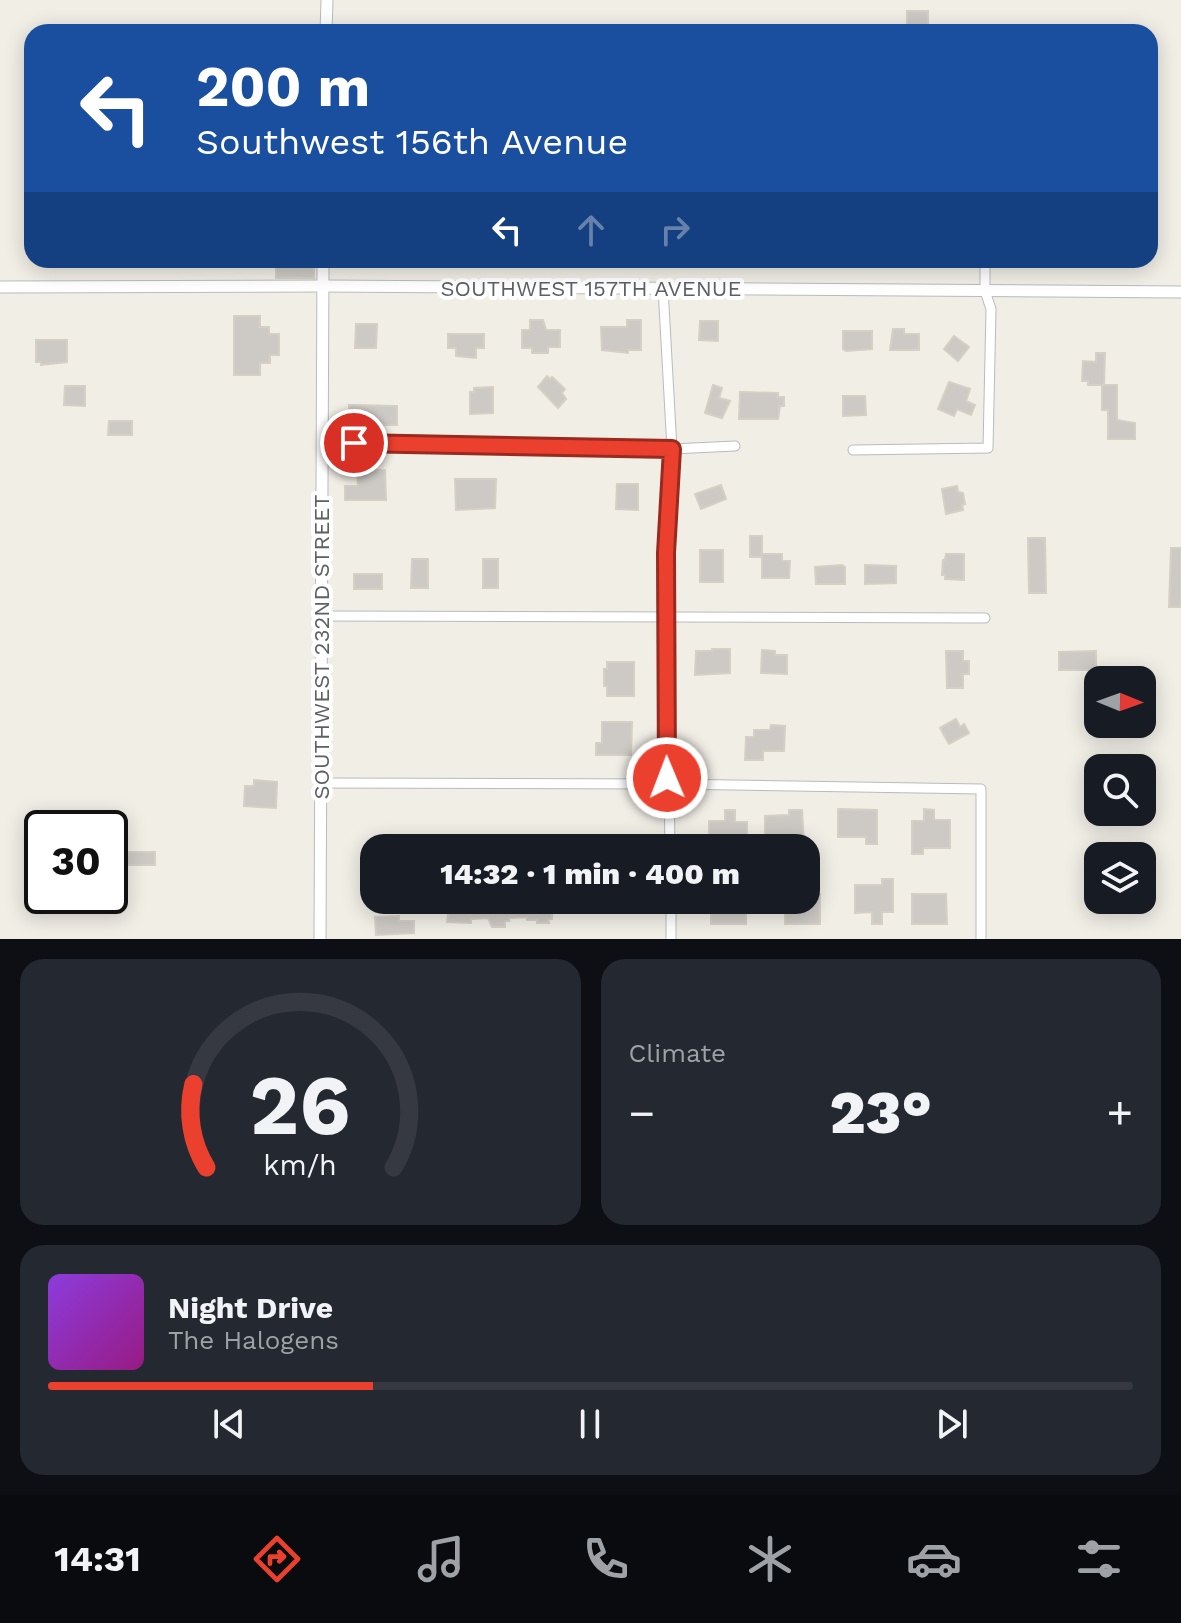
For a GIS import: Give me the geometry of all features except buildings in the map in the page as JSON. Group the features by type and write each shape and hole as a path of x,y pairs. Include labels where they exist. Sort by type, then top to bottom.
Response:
{"street":[{"path":"326,24 327,0"},
{"name":"SOUTHWEST 232ND STREET","path":"320,939 323,268"},
{"path":"853,450 988,448 991,309 985,291 985,268"},
{"name":"SOUTHWEST 157TH AVENUE","path":"0,287 1181,292"},
{"path":"663,288 672,449 666,553 666,768 670,834"},
{"path":"323,442 672,449 735,446"},
{"path":"323,616 985,618"},
{"path":"320,783 981,789 981,939"},
{"path":"671,914 671,939"}],"route":[{"path":"354,443 672,449 666,553 667,778"}]}
